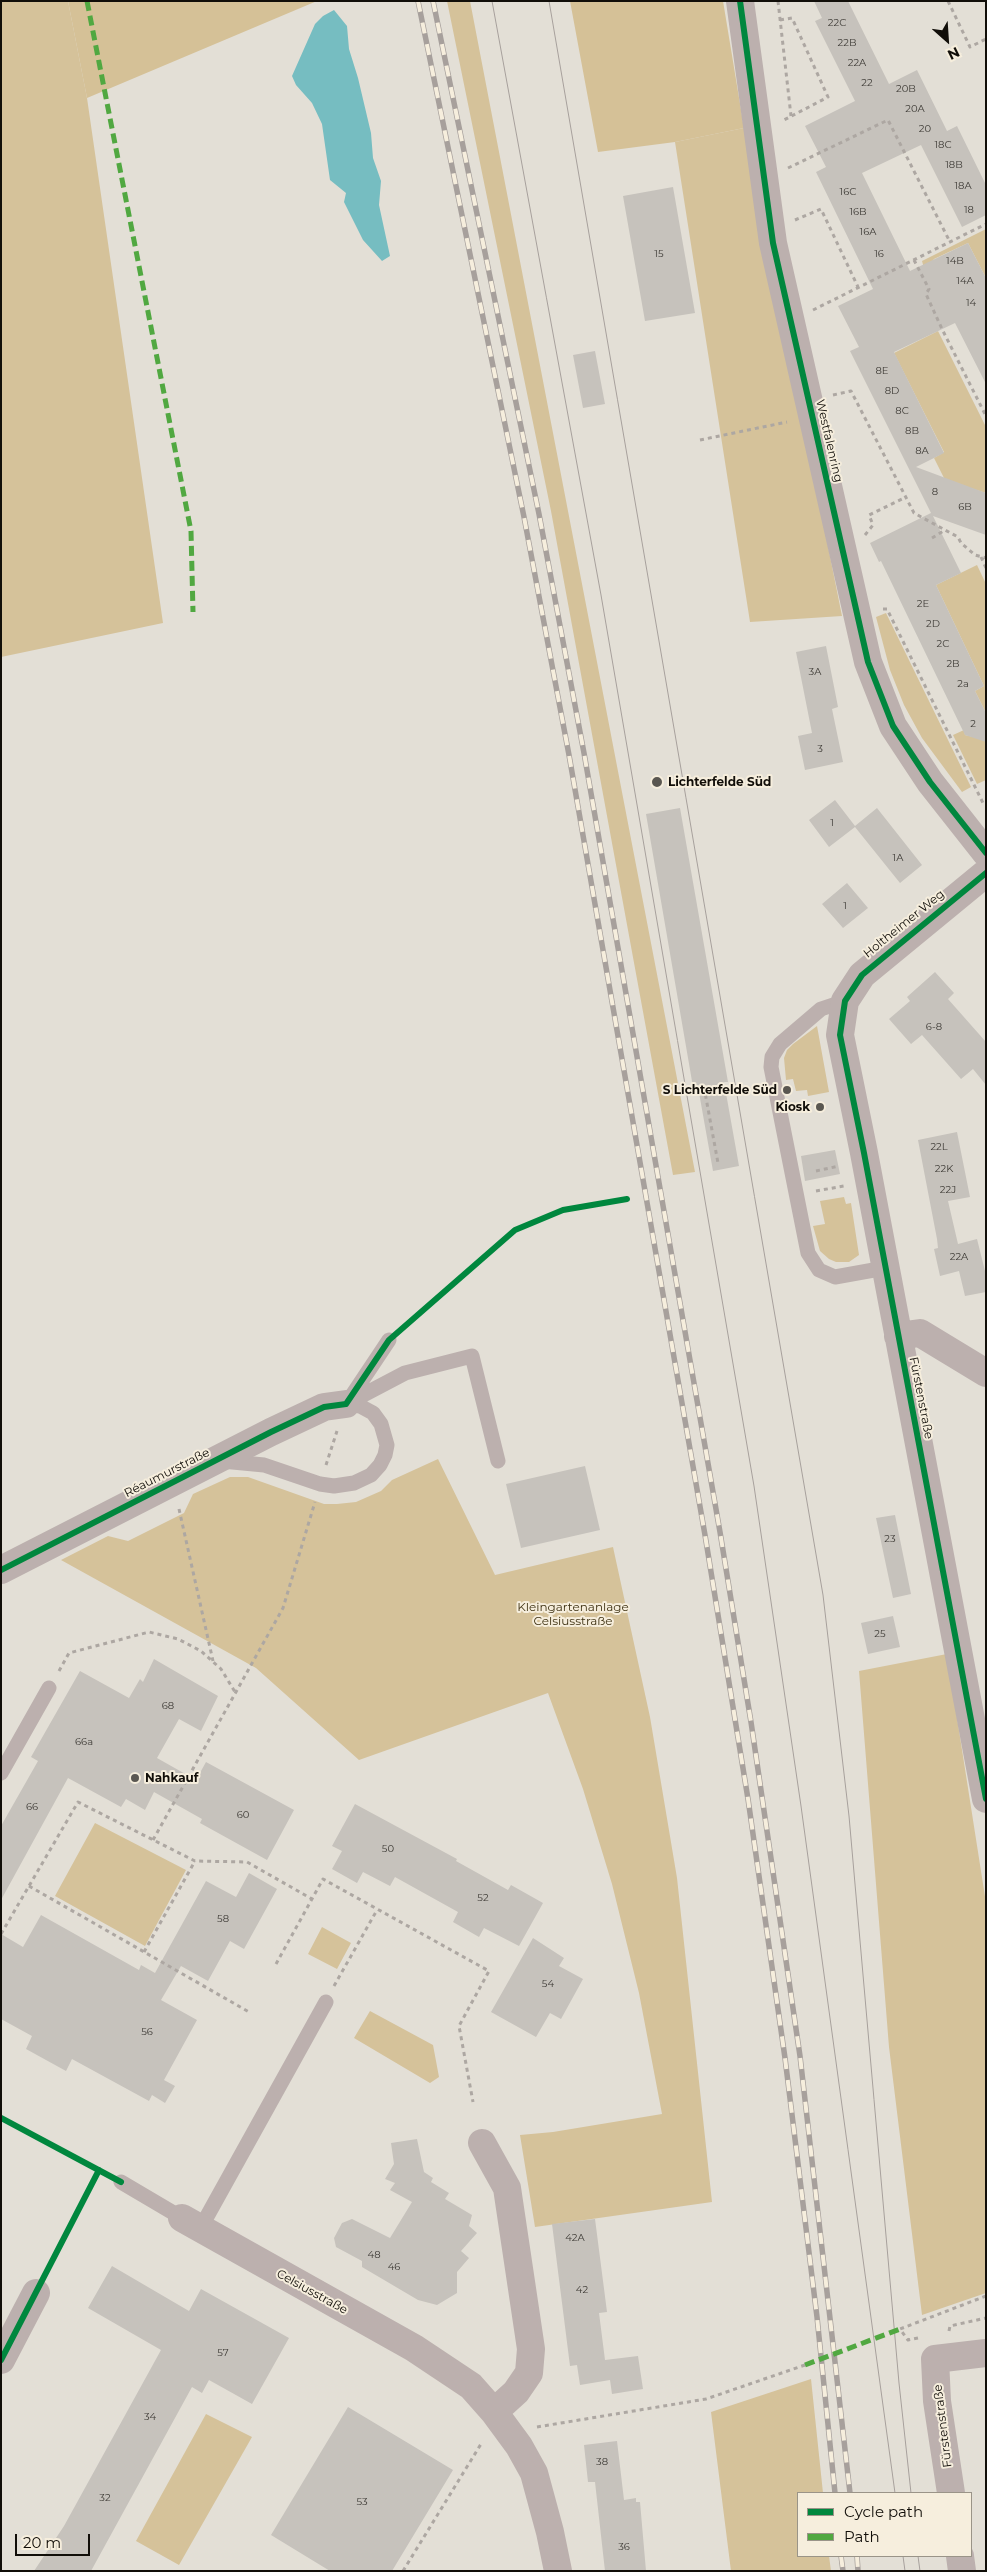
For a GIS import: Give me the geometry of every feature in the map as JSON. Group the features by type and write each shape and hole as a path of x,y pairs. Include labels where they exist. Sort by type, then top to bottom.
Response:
{"street":[{"name":"Westfalenring","path":"740,1 771,231 868,662 893,726 930,782 986,853"},
{"name":"Holtheimer Weg","path":"840,1002 873,964 986,872"},
{"name":"Fürstenstraße","path":"840,1002 840,1036 898,1336 974,1672 986,1799"},
{"path":"898,1336 920,1333 986,1373"},
{"name":"Réaumurstraße","path":"1,1570 324,1407 346,1404"},
{"path":"482,2143 508,2188 532,2349 529,2373 516,2392 494,2412"},
{"name":"Celsiusstraße","path":"191,2224 414,2348 471,2386 494,2412 519,2446 534,2473 550,2532 558,2571"},
{"path":"1,2360 36,2293"},
{"name":"Fürstenstraße","path":"951,2492 937,2401 935,2359 986,2353"},
{"path":"960,2557 962,2571"}],"lane":[{"path":"840,1002 821,1009 780,1044 772,1057 771,1066 808,1253 819,1270 835,1277 885,1268"},
{"path":"346,1404 389,1340"},
{"path":"346,1404 405,1373 472,1356 498,1461"},
{"name":"Réaumurstraße","path":"215,1461 264,1465 320,1484 334,1486 354,1484 371,1475 385,1455 387,1445 381,1424 372,1413 360,1406 346,1404"},
{"path":"1,1773 49,1688"},
{"path":"191,2224 326,2002"},
{"name":"Celsiusstraße","path":"121,2182 191,2224"}],"path":[{"path":"778,1 791,116"},
{"path":"948,1 970,47 986,39"},
{"path":"758,135 828,97 792,18 780,20"},
{"path":"764,180 888,120 950,242"},
{"path":"771,231 821,209 858,287"},
{"path":"791,321 986,224"},
{"path":"914,260 929,290 921,296"},
{"path":"926,294 947,341 986,416"},
{"path":"700,440 810,408 851,391 914,514 958,537 961,543 986,558"},
{"path":"841,546 856,545 873,525 869,515 906,497"},
{"path":"932,538 945,530"},
{"path":"980,556 986,568"},
{"path":"855,610 887,609 986,808"},
{"path":"704,1087 718,1163"},
{"path":"816,1171 838,1166 845,1162"},
{"path":"798,1195 849,1184"},
{"path":"389,1340 515,1230 563,1210 627,1199"},
{"path":"153,1840 283,1608 346,1404"},
{"path":"189,1474 194,1486 178,1511 213,1662"},
{"path":"49,1688 69,1653 149,1632 178,1639 201,1651 221,1669 236,1693"},
{"path":"1,1934 78,1802 195,1861 247,1862 312,1899"},
{"path":"144,1952 195,1861"},
{"path":"276,1964 324,1880 490,1971 459,2026 473,2102"},
{"path":"29,1886 249,2012"},
{"path":"326,2002 377,1910"},
{"path":"900,2329 986,2296"},
{"path":"531,2428 706,2399 805,2365"},
{"path":"403,2571 481,2444"}],"green space":[{"path":"1,1 68,1 87,98 163,623 1,657"},
{"path":"447,1 470,1 695,1172 673,1175 551,511"},
{"path":"744,128 842,616 750,622 675,142"},
{"path":"986,229 986,278 968,243 934,259 925,272 922,261"},
{"path":"938,331 986,427 986,493 945,480 934,458 944,452 894,353"},
{"path":"977,565 986,584 986,713 975,691 984,686 936,585"},
{"path":"886,613 971,787 962,792 922,738 904,705 890,670 876,617"},
{"path":"964,730 965,735 986,740 986,780 977,784 953,735"},
{"path":"817,1026 829,1092 808,1096 807,1090 796,1091 793,1079 786,1080 784,1058 787,1050 793,1044"},
{"path":"844,1197 846,1204 851,1203 859,1255 849,1262 836,1262 820,1251 813,1226 825,1224 820,1201"},
{"name":"Kleingartenanlage Celsiusstraße","path":"438,1459 495,1575 613,1547 650,1717 677,1878 712,2202 535,2227 520,2135 553,2132 662,2114 639,1993 612,1884 583,1789 548,1693 359,1760 256,1668 61,1560 108,1536 128,1541 184,1513 193,1494 230,1477 248,1477 324,1504 337,1504 356,1502 381,1491 392,1480"},
{"path":"947,1654 986,1903 986,2293 922,2315 889,2047 859,1671"},
{"path":"95,1823 186,1870 145,1946 55,1896"},
{"path":"322,1927 351,1943 337,1969 308,1954"},
{"path":"370,2011 433,2045 439,2077 430,2083 354,2038"},
{"path":"811,2379 823,2492 797,2492 797,2557 829,2557 831,2571 731,2571 711,2412"},
{"path":"206,2414 252,2437 179,2565 136,2541"}],"shaded area":[{"path":"68,1 317,1 87,98"},
{"path":"570,1 723,1 744,128 675,142 598,152"}],"water":[{"path":"334,10 347,26 349,49 371,133 373,158 381,181 379,205 390,256 382,261 363,240 344,202 346,193 330,180 322,124 312,103 296,85 292,76 315,24 323,16"}],"building":[{"path":"814,1 848,1 889,84 917,70 947,131 957,126 986,185 986,215 962,227 921,145 862,173 910,271 968,243 986,278 986,384 955,323 894,352 944,453 916,467 986,493 986,535 933,516 961,573 936,585 984,686 975,691 986,713 986,742 965,735 881,561 879,562 870,543 931,513 850,351 859,347 838,306 873,289 816,172 826,167 805,126 855,101 815,21 822,18"},
{"path":"673,187 695,313 645,321 623,196"},
{"path":"595,351 605,404 583,408 573,355"},
{"path":"826,646 838,707 832,709 843,762 805,770 798,736 812,733 796,652"},
{"path":"835,800 855,826 877,808 922,865 900,883 855,827 829,847 809,820"},
{"path":"680,808 728,1082 724,1082 739,1166 713,1171 698,1087 693,1087 646,814"},
{"path":"847,883 868,908 843,928 822,904"},
{"path":"935,972 954,993 948,999 986,1042 986,1085 973,1069 961,1079 922,1035 911,1044 889,1019 910,1001 907,997"},
{"path":"957,1132 970,1197 948,1201 958,1244 977,1239 986,1275 986,1292 965,1296 959,1271 940,1276 934,1249 938,1248 937,1239 918,1140"},
{"path":"835,1150 840,1174 805,1181 801,1156"},
{"path":"585,1466 600,1530 521,1548 506,1484"},
{"path":"895,1515 911,1594 893,1598 876,1518"},
{"path":"893,1616 900,1647 868,1654 861,1623"},
{"path":"154,1659 218,1696 201,1731 179,1719 157,1758 196,1780 206,1762 294,1810 267,1860 200,1823 202,1819 154,1792 145,1810 126,1799 121,1807 68,1778 1,1900 1,1826 38,1761 31,1757 80,1671 129,1698 140,1679 143,1682"},
{"path":"355,1804 457,1859 456,1861 508,1890 511,1885 543,1903 519,1946 484,1928 479,1937 453,1922 458,1912 395,1877 390,1886 363,1872 357,1883 332,1869 342,1851 332,1846"},
{"path":"249,1873 277,1889 244,1949 230,1941 208,1981 181,1966 161,2000 197,2020 164,2080 175,2086 165,2103 152,2095 149,2101 72,2059 66,2071 26,2049 32,2036 1,2019 1,1934 23,1947 41,1915 139,1970 141,1965 155,1973 206,1881 236,1897"},
{"path":"533,1938 564,1958 559,1966 583,1979 561,2019 550,2013 536,2037 491,2012"},
{"path":"417,2139 424,2172 433,2178 431,2182 449,2193 445,2199 472,2215 469,2226 477,2233 461,2251 469,2258 457,2272 457,2293 437,2305 418,2300 362,2267 362,2261 336,2247 334,2238 342,2223 352,2219 390,2238 412,2202 390,2190 395,2183 385,2179 394,2164 391,2143"},
{"path":"595,2219 607,2312 599,2313 605,2360 638,2356 643,2389 612,2394 610,2380 580,2385 577,2365 570,2366 552,2224"},
{"path":"112,2266 189,2311 201,2289 289,2338 252,2404 209,2380 202,2393 192,2387 91,2571 34,2571 64,2526 161,2350 88,2308"},
{"path":"348,2407 453,2470 392,2571 330,2571 271,2535"},
{"path":"617,2441 624,2500 636,2498 636,2502 640,2502 646,2571 605,2571 595,2482 588,2482 584,2445"}],"tram line":[{"path":"492,1 601,595 754,1486 801,1806 895,2492"},
{"path":"549,1 823,1595 849,1816 899,2383 911,2492"},
{"path":"903,2557 905,2571"},
{"path":"918,2557 920,2571"}],"railway":[{"path":"418,1 524,517 569,755 705,1535 748,1799 785,2058 817,2317 835,2492"},
{"path":"433,1 539,514 584,753 720,1532 751,1722 800,2056 850,2492"},
{"path":"841,2557 843,2571"},
{"path":"857,2557 858,2571"}],"marked path":[{"path":"87,1 191,531 193,612"},
{"path":"805,2365 900,2329"}],"cycle path":[{"path":"740,1 773,243 868,662 893,726 930,782 986,853"},
{"path":"986,873 862,975 845,1001 840,1035 986,1799"},
{"path":"1,1570 271,1432 324,1407 346,1404 389,1340 515,1230 563,1210 627,1199"},
{"path":"1,2118 121,2182"},
{"path":"1,2360 99,2170"}],"place":[{"name":"Lichterfelde Süd","path":"657,782"},
{"name":"S Lichterfelde Süd","path":"787,1090"},
{"name":"Kiosk","path":"820,1107"},
{"name":"Nahkauf","path":"135,1778"}]}
